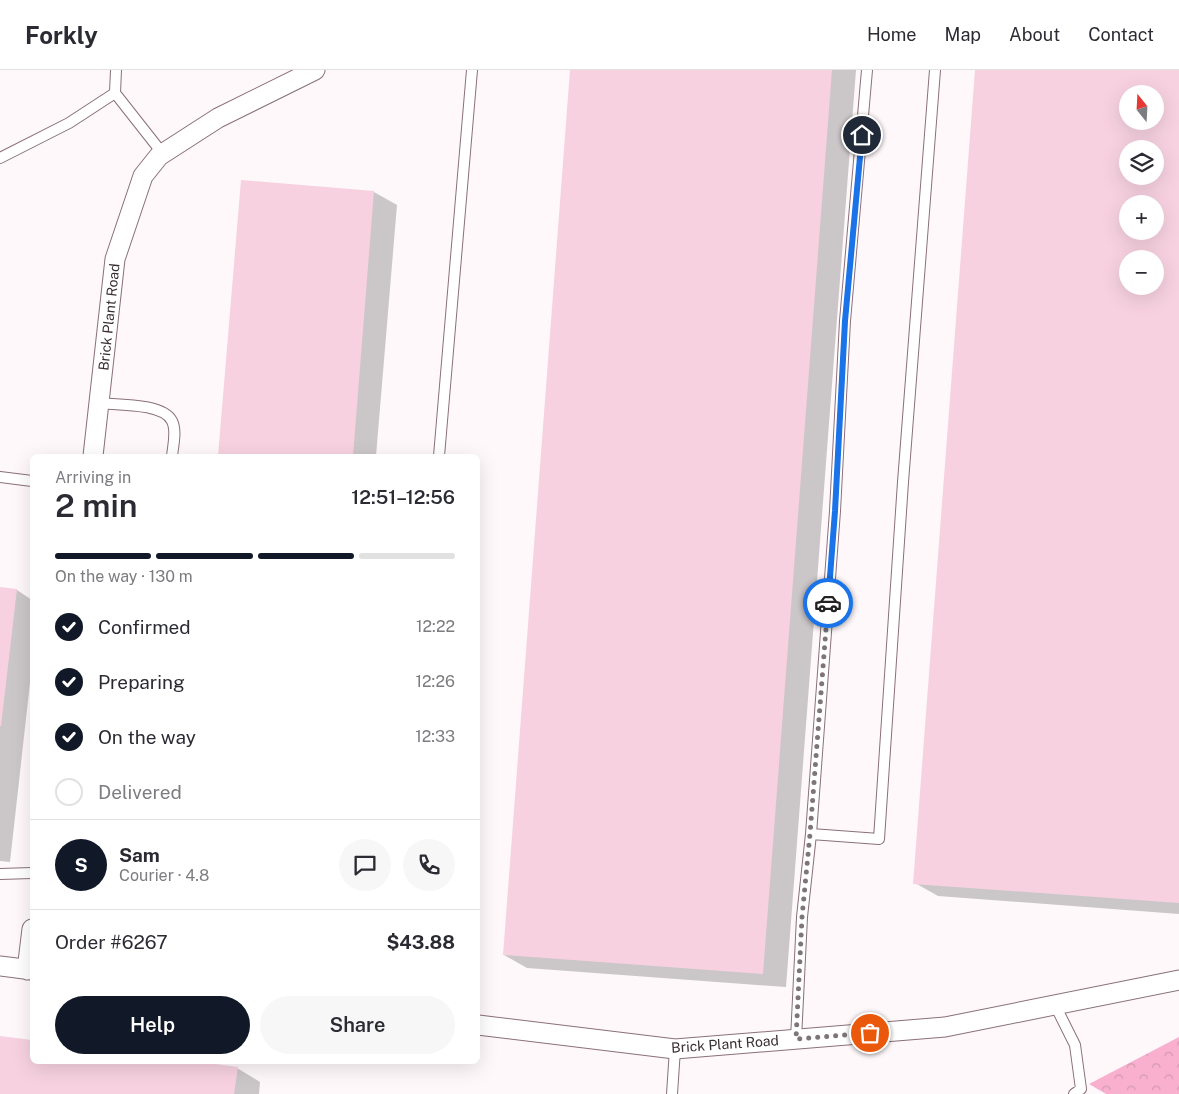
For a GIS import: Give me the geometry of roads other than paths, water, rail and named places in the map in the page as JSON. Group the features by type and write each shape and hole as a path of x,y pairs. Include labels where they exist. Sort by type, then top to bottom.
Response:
{"street":[{"name":"Brick Plant Road","path":"93,454 115,259 143,176 159,156 218,118 316,70"},
{"path":"0,966 30,970"},
{"name":"Brick Plant Road","path":"480,1025 676,1049 945,1027 1179,980"}],"lane":[{"path":"116,70 115,93 163,154"},
{"path":"439,454 472,70"},
{"path":"796,1039 802,917 835,511 845,321 867,70"},
{"path":"810,834 878,839 935,70"},
{"path":"0,158 69,124 115,93"},
{"path":"99,403 152,408 165,413 172,421 174,430 172,454"},
{"path":"0,477 30,481"},
{"path":"0,874 30,873"},
{"path":"1055,1005 1075,1045 1078,1092"},
{"path":"672,1094 676,1049"}]}
